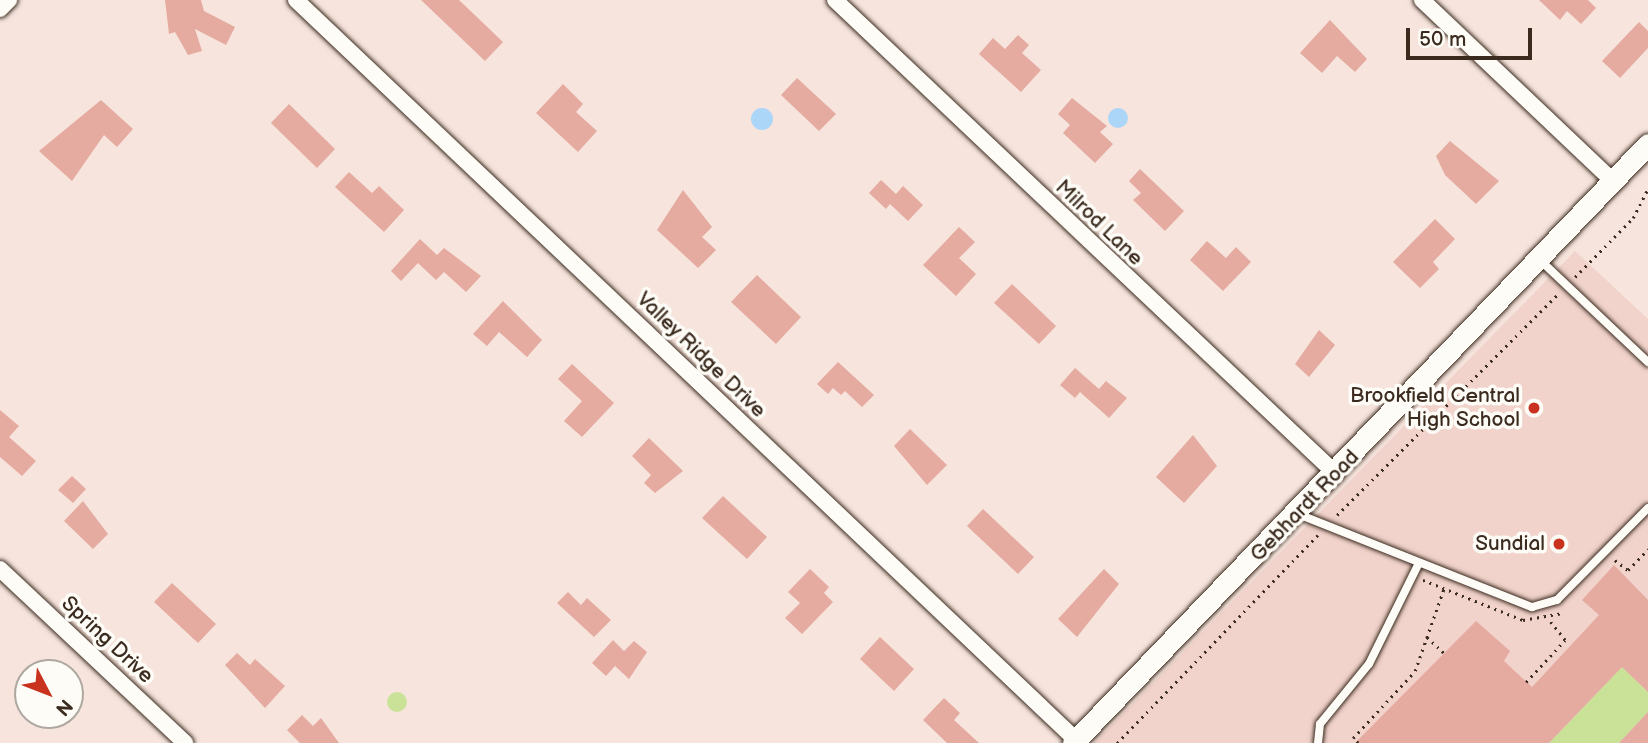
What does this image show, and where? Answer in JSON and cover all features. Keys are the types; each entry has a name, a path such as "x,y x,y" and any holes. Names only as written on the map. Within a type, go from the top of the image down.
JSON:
{"street":[{"path":"0,9 9,0"},
{"name":"Valley Ridge Drive","path":"296,0 1075,742"},
{"name":"Milrod Lane","path":"835,0 1336,474"},
{"path":"1422,0 1613,181"},
{"name":"Gebhardt Road","path":"1075,742 1298,514 1648,144"},
{"name":"Spring Drive","path":"0,569 185,743"}],"lane":[{"path":"1540,260 1648,362"},
{"path":"1298,514 1523,605 1549,604 1648,508"},
{"path":"1318,743 1320,724 1369,664 1419,563"}],"path":[{"path":"1117,743 1328,524 1627,224 1648,189"},
{"path":"1357,743 1353,738 1415,673 1444,588"},
{"path":"1527,681 1565,640 1548,619"},
{"path":"1427,637 1445,654"}],"shaded area":[{"name":"Brookfield Central High School","path":"1575,251 1648,319 1648,743 1094,743"}],"green space":[{"path":"1622,667 1648,692 1648,712 1619,743 1549,743"},
{"path":"397,692 404,695 407,702 404,709 397,712 390,709 387,702 390,695"}],"water":[{"path":"762,108 770,111 773,119 770,127 762,130 754,127 751,119 754,111"},
{"path":"1118,108 1125,111 1128,118 1125,125 1118,128 1111,125 1108,118 1111,111"}],"building":[{"path":"165,0 201,0 204,11 235,27 226,45 195,29 202,51 188,55 175,32 169,34"},
{"path":"421,0 459,0 503,42 485,61"},
{"path":"1539,0 1588,0 1596,8 1581,24 1567,11 1560,20"},
{"path":"1330,20 1367,59 1355,72 1337,56 1322,73 1300,53"},
{"path":"1639,22 1648,31 1648,48 1620,78 1602,61"},
{"path":"1018,35 1029,45 1022,53 1041,70 1021,92 979,54 993,38 1005,49"},
{"path":"797,78 836,114 819,131 781,95"},
{"path":"563,84 583,104 576,112 597,131 578,152 536,113"},
{"path":"1072,98 1107,126 1100,132 1113,144 1095,163 1063,133 1070,125 1058,114"},
{"path":"101,100 133,129 117,147 104,135 72,181 39,151"},
{"path":"289,104 335,149 317,168 271,123"},
{"path":"1450,141 1499,181 1476,204 1445,175 1436,156"},
{"path":"1140,169 1184,211 1165,231 1133,200 1141,193 1129,181"},
{"path":"349,172 372,193 379,186 404,210 384,232 335,187"},
{"path":"881,180 896,194 903,186 923,205 908,221 890,204 886,209 869,193"},
{"path":"683,190 712,227 702,237 716,250 698,268 657,230"},
{"path":"1435,219 1455,239 1433,262 1439,269 1420,288 1393,262"},
{"path":"959,227 975,242 959,258 976,274 956,296 923,265"},
{"path":"420,239 437,255 444,248 481,276 466,292 444,272 436,280 418,263 401,281 391,271"},
{"path":"1207,241 1226,258 1236,247 1251,262 1223,291 1190,260"},
{"path":"757,275 801,317 776,344 731,302"},
{"path":"1012,284 1056,326 1039,344 994,303"},
{"path":"503,301 542,340 527,357 499,332 487,346 473,334"},
{"path":"1319,330 1335,345 1309,377 1295,364"},
{"path":"838,362 874,395 862,407 845,391 841,395 833,388 828,394 817,384"},
{"path":"572,364 614,403 582,437 564,421 582,401 558,379"},
{"path":"1075,368 1099,389 1106,381 1127,398 1109,418 1080,392 1075,398 1060,385"},
{"path":"0,410 19,426 9,437 36,461 22,476 0,457"},
{"path":"910,429 947,465 927,485 894,446"},
{"path":"1193,435 1217,466 1184,503 1156,477"},
{"path":"649,438 683,471 655,493 644,483 651,475 632,456"},
{"path":"72,476 86,489 73,503 58,490"},
{"path":"723,496 767,537 747,559 702,518"},
{"path":"83,501 108,534 93,549 64,521"},
{"path":"983,509 1034,557 1018,574 967,526"},
{"path":"1614,565 1648,600 1648,692 1622,667 1549,743 1355,743 1476,621 1510,651 1504,661 1532,687 1599,615 1582,600"},
{"path":"810,569 829,587 824,593 833,602 802,634 785,618 800,603 788,592"},
{"path":"1104,569 1119,584 1077,637 1058,619"},
{"path":"172,583 216,624 198,643 154,602"},
{"path":"568,592 581,605 587,598 611,620 594,637 557,603"},
{"path":"880,637 914,669 894,691 860,659"},
{"path":"613,640 624,651 634,641 647,652 629,679 615,666 606,676 592,663"},
{"path":"237,653 250,665 255,659 285,686 265,708 225,665"},
{"path":"944,698 960,713 954,720 979,743 947,743 923,720"},
{"path":"1648,712 1648,743 1619,743"},
{"path":"302,715 313,726 321,718 339,743 300,743 287,730"}],"place":[{"name":"Brookfield Central High School","path":"1534,408"},
{"name":"Sundial","path":"1559,544"}]}
